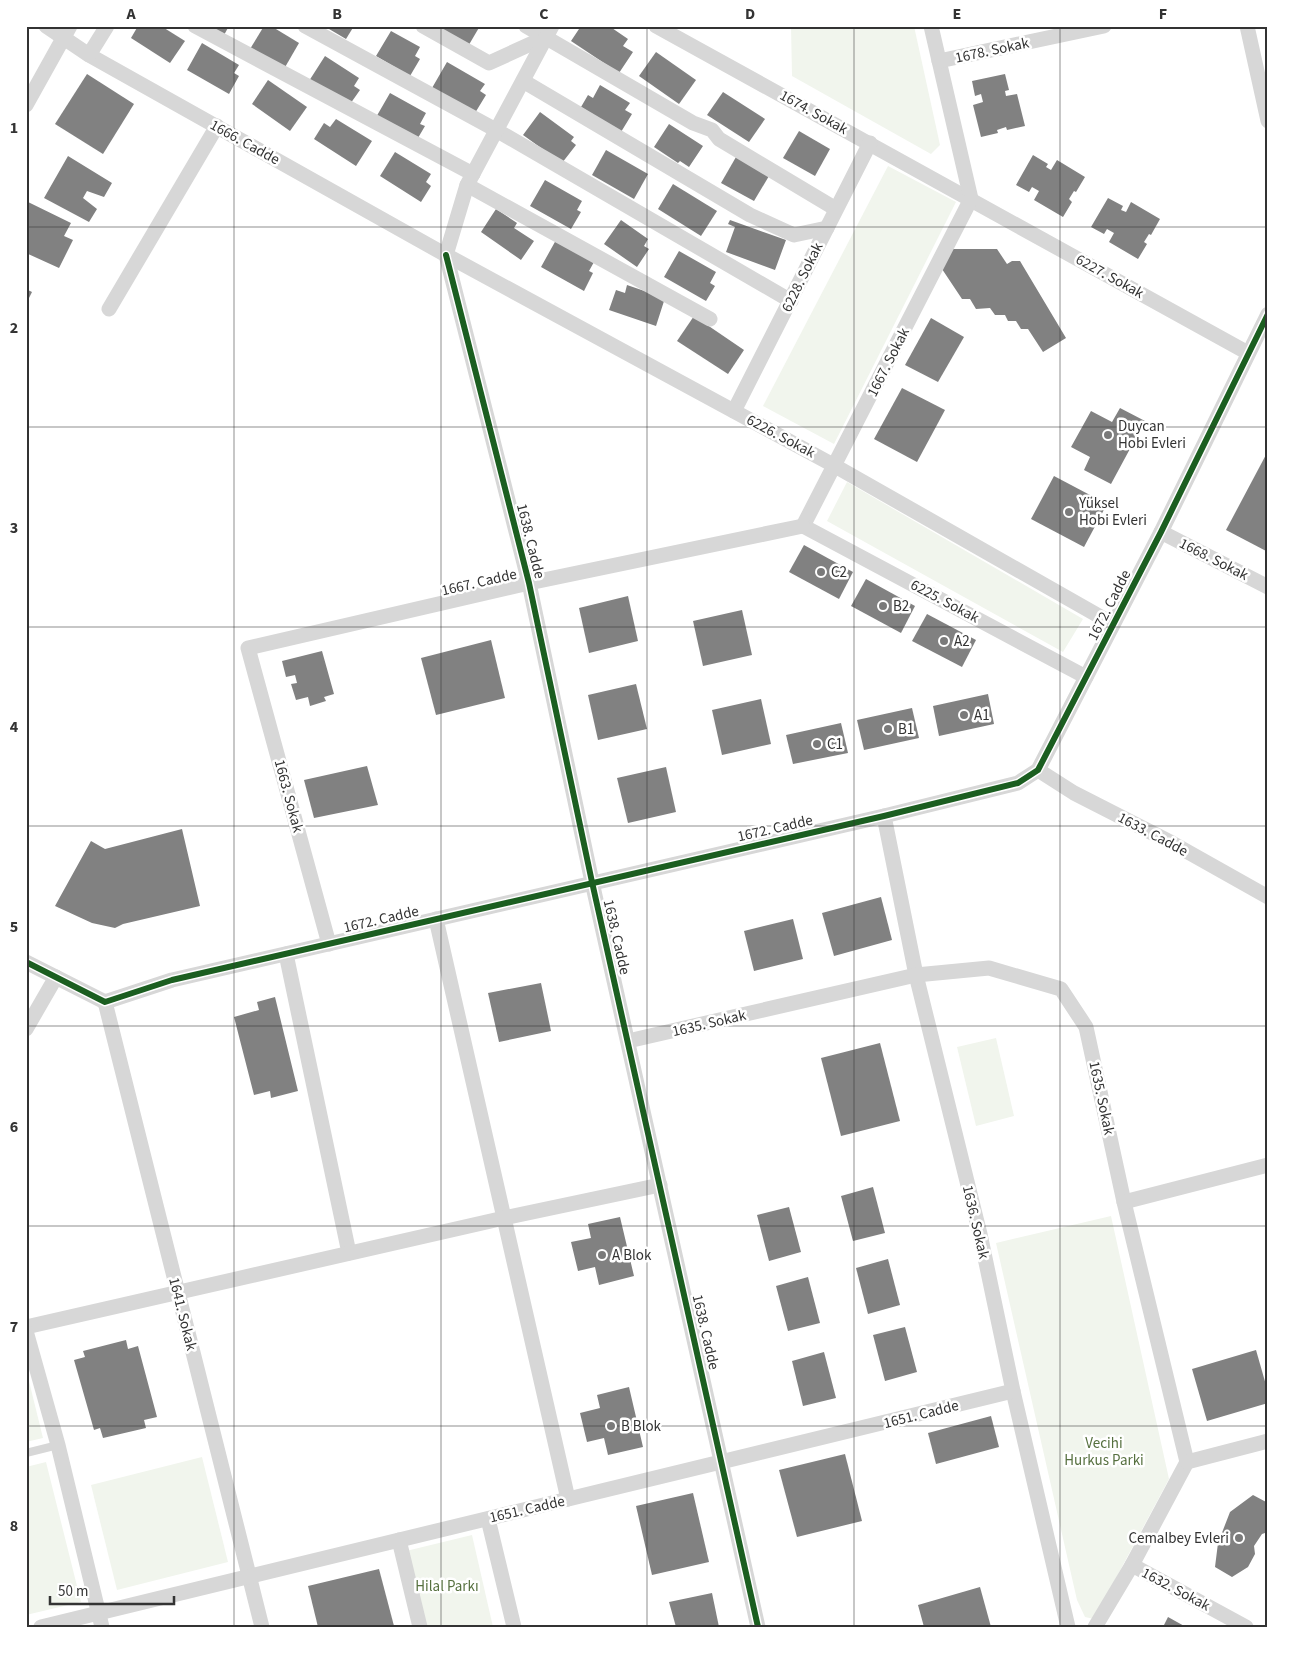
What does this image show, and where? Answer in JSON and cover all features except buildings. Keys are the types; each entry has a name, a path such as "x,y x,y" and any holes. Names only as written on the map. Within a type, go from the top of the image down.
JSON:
{"street":[{"name":"1666. Cadde","path":"46,26 67,32 89,55 446,255"},
{"path":"89,55 107,26"},
{"path":"194,26 470,180 710,319"},
{"path":"305,26 496,130 791,302"},
{"path":"423,26 489,63 549,32"},
{"path":"526,26 549,32 693,123 712,130 719,139 836,209"},
{"name":"1674. Sokak","path":"656,26 971,199"},
{"path":"931,26 971,199"},
{"name":"1678. Sokak","path":"939,61 1104,26"},
{"path":"1247,26 1268,121"},
{"path":"26,105 67,32"},
{"path":"446,255 470,180 549,32"},
{"path":"523,81 750,215 794,235 827,228"},
{"path":"109,309 217,126"},
{"name":"6228. Sokak","path":"734,411 791,302 870,143"},
{"name":"6227. Sokak","path":"971,199 1248,353"},
{"name":"1667. Sokak","path":"804,526 971,199"},
{"name":"6226. Sokak","path":"446,255 835,466 1113,624"},
{"name":"1638. Cadde","path":"446,255 529,583 592,882 758,1627"},
{"name":"1672. Cadde","path":"105,1002 172,980 884,816 1018,783 1038,770 1161,532 1268,314"},
{"name":"1667. Cadde","path":"248,648 529,583 804,526"},
{"name":"6225. Sokak","path":"804,526 1086,677"},
{"name":"1668. Sokak","path":"1161,532 1268,586"},
{"name":"1663. Sokak","path":"248,648 329,944"},
{"name":"1633. Cadde","path":"1038,770 1074,793 1172,842 1268,897"},
{"name":"1636. Sokak","path":"884,816 916,975 980,1234 1013,1391 1068,1627"},
{"path":"436,919 568,1499"},
{"path":"286,954 349,1253"},
{"path":"26,962 105,1002"},
{"name":"1635. Sokak","path":"628,1041 916,975 990,968 1061,989 1086,1027 1124,1202 1187,1462"},
{"path":"26,1029 56,977"},
{"name":"1641. Sokak","path":"105,1002 262,1627"},
{"path":"1124,1202 1268,1165"},
{"path":"100,1620 58,1445 26,1329 177,1292 504,1218 660,1185"},
{"name":"1651. Cadde","path":"41,1627 100,1620 250,1575 722,1463 1013,1391"},
{"path":"1096,1627 1132,1565 1187,1462 1268,1441"},
{"path":"488,1519 514,1627"},
{"path":"399,1540 420,1627"},
{"name":"1632. Sokak","path":"1132,1565 1246,1627"}],"lane":[{"path":"26,1453 58,1445"}],"green space":[{"path":"791,26 914,26 940,145 931,154 792,76"},
{"path":"888,166 956,202 834,444 763,406"},
{"path":"847,482 1083,619 1063,652 827,521"},
{"path":"996,1038 1014,1116 976,1126 957,1047"},
{"name":"Vecihi Hurkus Parki","path":"1111,1216 1169,1479 1094,1619 1085,1617 1077,1600 996,1243"},
{"path":"26,1369 43,1438 26,1442"},
{"path":"202,1457 228,1562 117,1590 91,1485"},
{"path":"46,1462 81,1602 26,1615 26,1467"},
{"name":"Hilal Parkı","path":"472,1535 493,1627 420,1627 402,1552"}],"cycle path":[{"path":"446,255 529,583 592,882 758,1627"},
{"path":"26,962 105,1002 172,980 884,816 1018,783 1038,770 1161,532 1268,314"}],"place":[{"name":"Duycan Hobi Evleri","path":"1108,435"},
{"name":"Yüksel Hobi Evleri","path":"1069,512"},
{"name":"C2","path":"821,572"},
{"name":"B2","path":"883,606"},
{"name":"A2","path":"944,641"},
{"name":"A1","path":"964,715"},
{"name":"B1","path":"888,729"},
{"name":"C1","path":"817,744"},
{"name":"A Blok","path":"602,1255"},
{"name":"B Blok","path":"611,1426"},
{"name":"Cemalbey Evleri","path":"1239,1538"}]}
